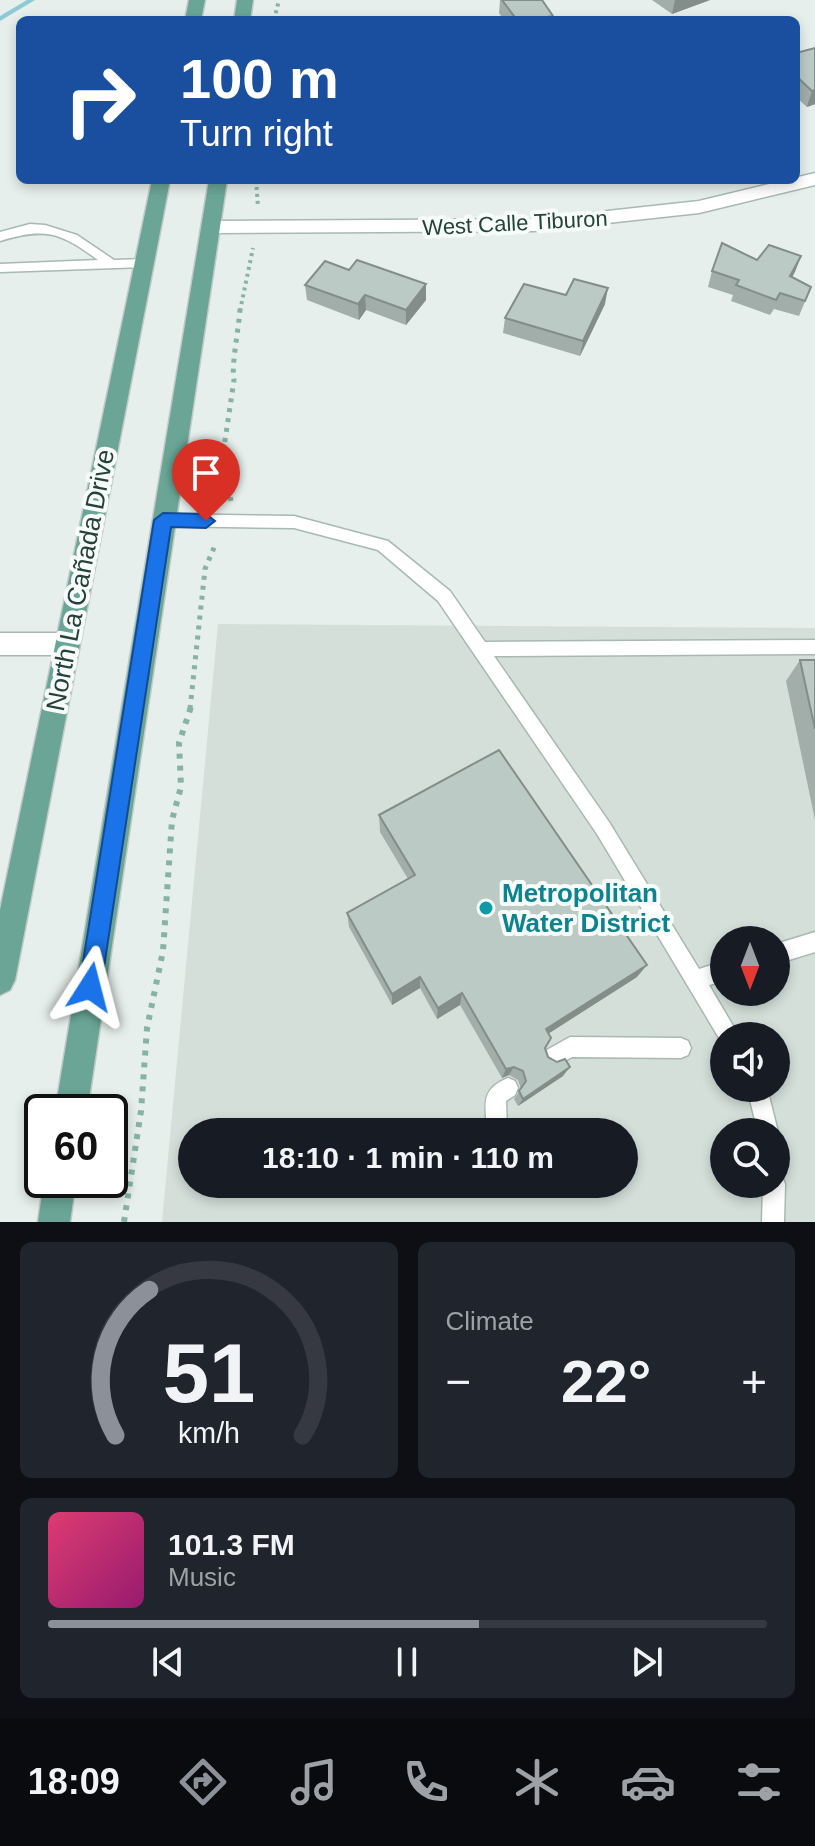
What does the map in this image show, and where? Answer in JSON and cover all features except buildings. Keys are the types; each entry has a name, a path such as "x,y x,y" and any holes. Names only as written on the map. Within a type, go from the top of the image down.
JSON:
{"main road":[{"name":"North La Cañada Drive","path":"0,980 160,184"},
{"path":"74,1094 217,184"},
{"path":"54,1222 57,1198"}],"street":[{"name":"West Calle Tiburon","path":"211,227 406,228 576,221 699,207 794,184"},
{"path":"0,644 67,644"}],"lane":[{"path":"0,237 23,228 50,228 91,248 111,264"},
{"path":"0,268 145,263"},
{"path":"163,520 294,522 383,545 444,596 603,828 720,1022"},
{"path":"480,649 815,647"},
{"path":"790,950 815,942"},
{"path":"695,980 710,975"},
{"path":"552,1058 570,1047 681,1048"},
{"path":"497,1118 496,1096 508,1088"},
{"path":"773,1222 774,1198"}],"path":[{"path":"124,1222 141,1111 147,1028 163,951 166,882 172,858 172,820 181,787 179,743 192,704 194,653 202,624 205,569 212,548 231,521 231,489 223,454 234,380 232,368 238,351 240,308 257,227 256,184"}],"shaded area":[{"path":"218,624 815,628 815,1222 162,1222"}],"waterway":[{"path":"0,19 32,0"}],"place":[{"name":"Metropolitan Water District","path":"486,908"}],"route":[{"path":"90,987 163,520 206,521"}]}
